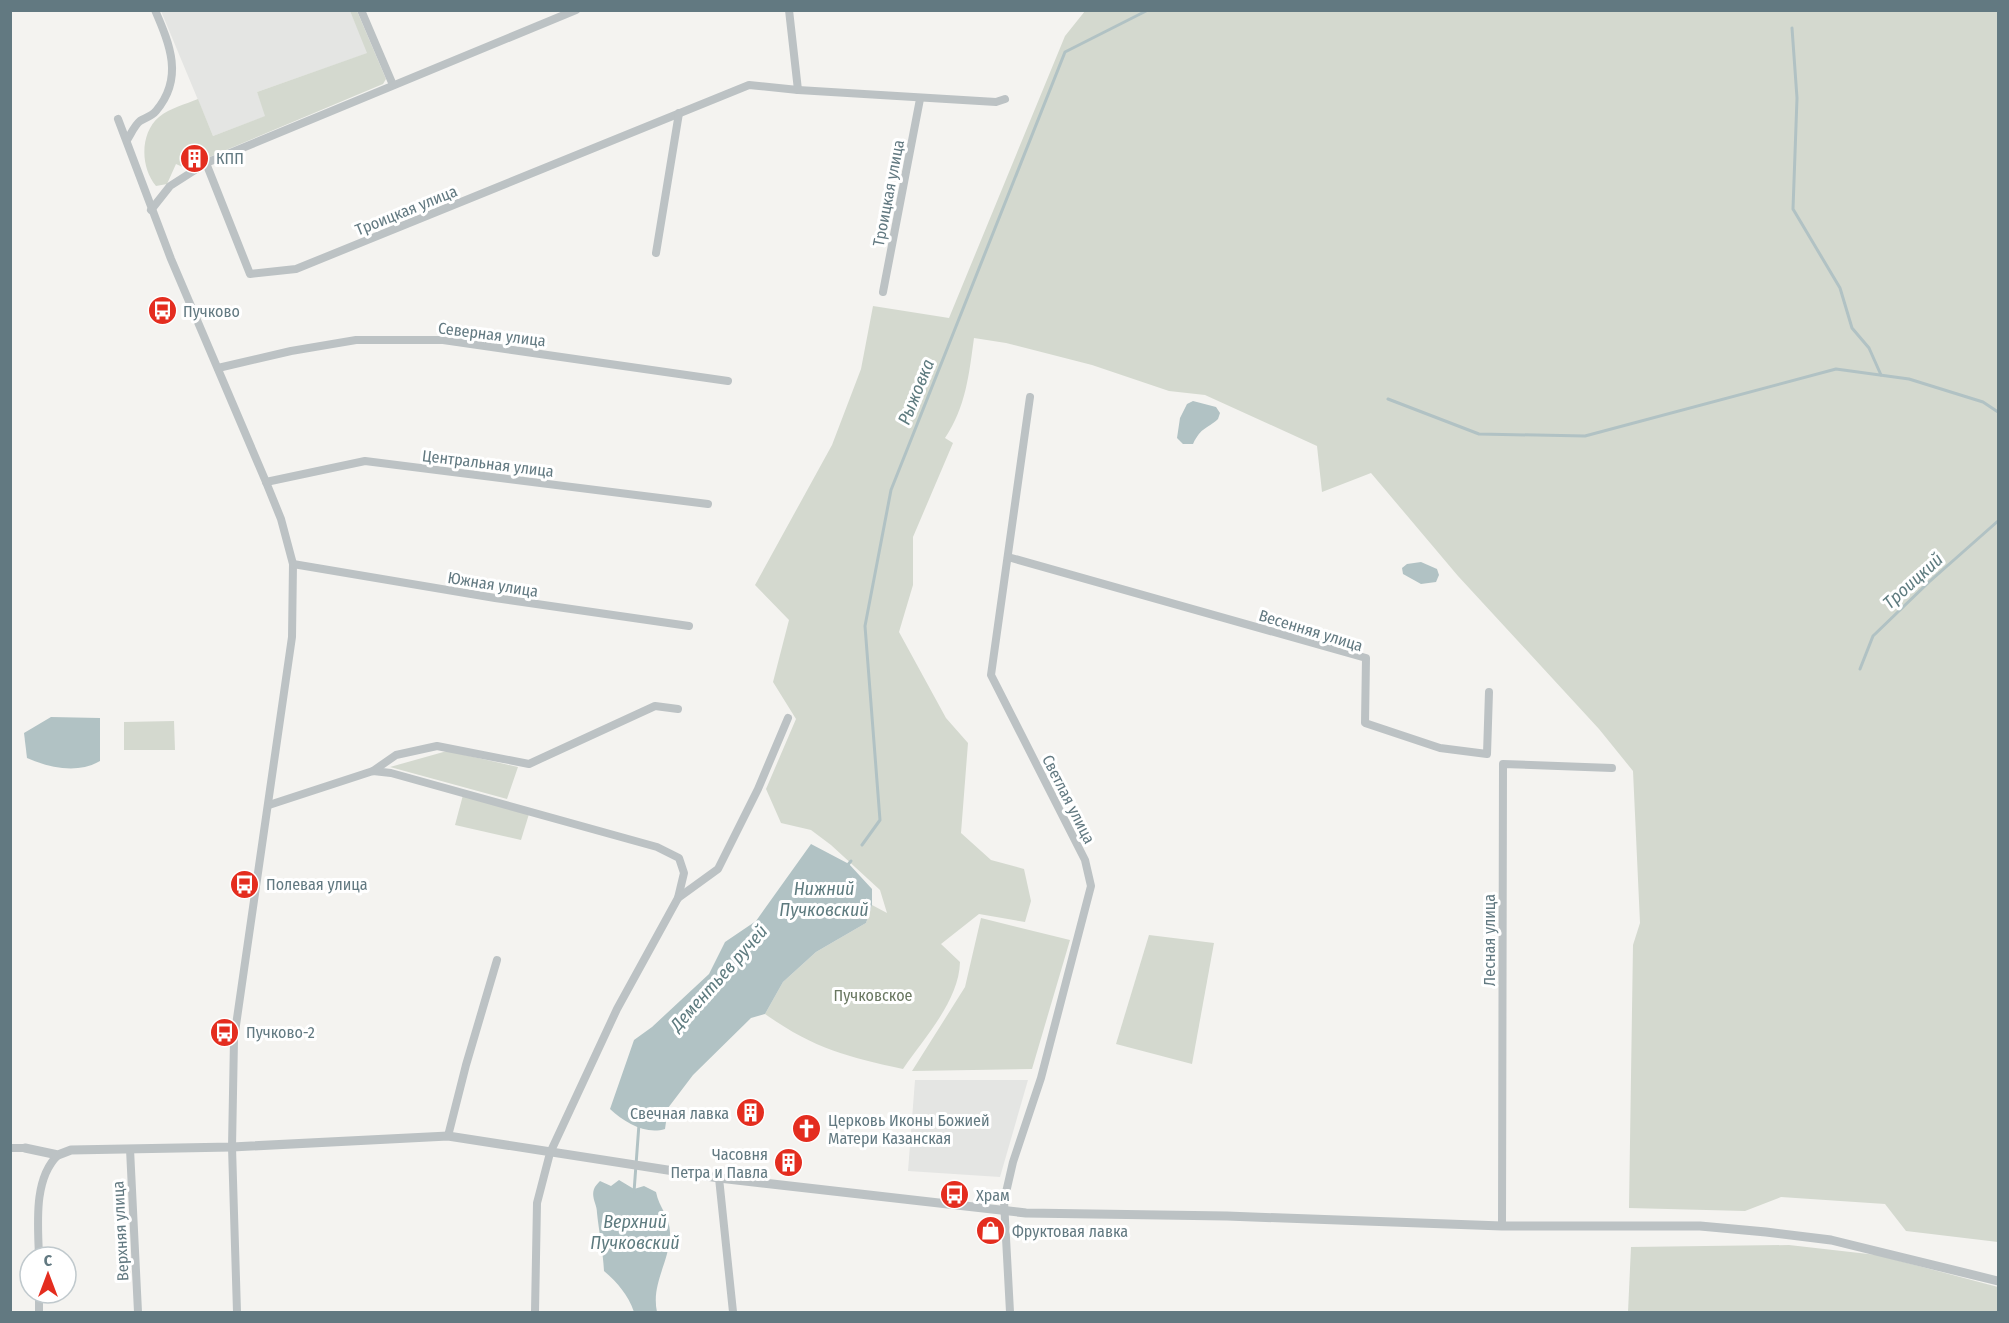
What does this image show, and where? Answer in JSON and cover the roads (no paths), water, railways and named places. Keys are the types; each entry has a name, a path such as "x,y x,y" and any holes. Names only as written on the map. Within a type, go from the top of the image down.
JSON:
{"street":[{"path":"127,140 138,123 155,112 169,87 174,71 172,52 155,10"},
{"path":"361,10 393,85"},
{"path":"151,210 170,186 206,163 576,10"},
{"path":"789,10 798,90"},
{"name":"Троицкая улица","path":"206,163 250,274 296,269 749,85 920,99 996,102 1005,99"},
{"name":"Троицкая улица","path":"883,292 920,99"},
{"path":"656,253 679,113"},
{"path":"118,119 151,210 281,519 293,564 292,637 234,1039 232,1147 237,1312"},
{"name":"Северная улица","path":"218,368 291,351 356,340 443,340 728,381"},
{"name":"Светлая улица","path":"1010,1312 1004,1211 1013,1162 1041,1078 1091,886 1085,860 990,675 1030,397"},
{"name":"Центральная улица","path":"266,482 365,461 708,504"},
{"name":"Весенняя улица","path":"1008,556 1366,658 1365,723 1440,748 1486,754 1490,692"},
{"name":"Южная улица","path":"293,564 495,598 689,626"},
{"path":"268,805 373,771 396,755 437,747 529,764 655,706 678,709"},
{"path":"678,898 718,869 758,789 788,718"},
{"name":"Лесная улица","path":"1502,1226 1503,764 1612,768"},
{"path":"373,771 424,782 657,847 680,858 684,873 678,898 617,1009 550,1153 537,1203 535,1312"},
{"path":"448,1136 465,1065 497,960"},
{"path":"39,1245 41,1192 48,1164 58,1155 71,1150 232,1147 448,1136 719,1178 1004,1211 1502,1226 1700,1226 1766,1232 1860,1246 1998,1281"},
{"path":"10,1148 25,1148 58,1155"},
{"name":"Верхняя улица","path":"130,1149 138,1312"},
{"path":"719,1178 733,1312"}],"water":[{"path":"1193,401 1216,407 1220,413 1218,419 1202,431 1193,444 1183,444 1177,438 1180,418 1187,404"},
{"path":"1421,562 1437,569 1439,575 1436,582 1421,584 1403,574 1402,568 1407,564"},
{"path":"51,717 100,718 100,761 83,767 64,768 45,765 27,758 24,733"},
{"name":"Нижний Пучковский","path":"811,844 849,864 872,889 872,905 866,923 816,952 783,982 765,1014 751,1018 693,1075 668,1108 665,1129 643,1129 622,1119 610,1109 634,1040 652,1027 709,974 725,942 756,921"},
{"name":"Верхний Пучковский","path":"619,1180 634,1189 644,1186 656,1192 669,1223 669,1245 656,1292 657,1312 634,1312 622,1290 604,1271 593,1192 600,1181 611,1186"}],"waterway":[{"name":"Рыжовка","path":"862,845 880,820 865,626 891,490 1065,52 1148,10"},
{"path":"1792,28 1797,98 1793,209 1840,288 1852,328 1869,348 1881,375"},
{"path":"1388,399 1479,434 1585,436 1836,369 1909,379 1983,402 1998,412"},
{"name":"Троицкий","path":"1860,669 1873,636 1929,582 1998,521"},
{"name":"Дементьев ручей","path":"846,867 851,861"},
{"name":"Дементьев ручей","path":"634,1192 639,1124"}],"place":[{"name":"КПП","path":"195,158"},
{"name":"Пучково","path":"162,311"},
{"name":"Полевая улица","path":"245,884"},
{"name":"Пучково-2","path":"225,1032"},
{"name":"Свечная лавка","path":"750,1113"},
{"name":"Церковь Иконы Божией Матери Казанская","path":"807,1129"},
{"name":"Часовня Петра и Павла","path":"789,1163"},
{"name":"Храм","path":"955,1195"},
{"name":"Фруктовая лавка","path":"991,1231"}],"park label":[{"name":"Пучковское","path":"873,995"}]}
